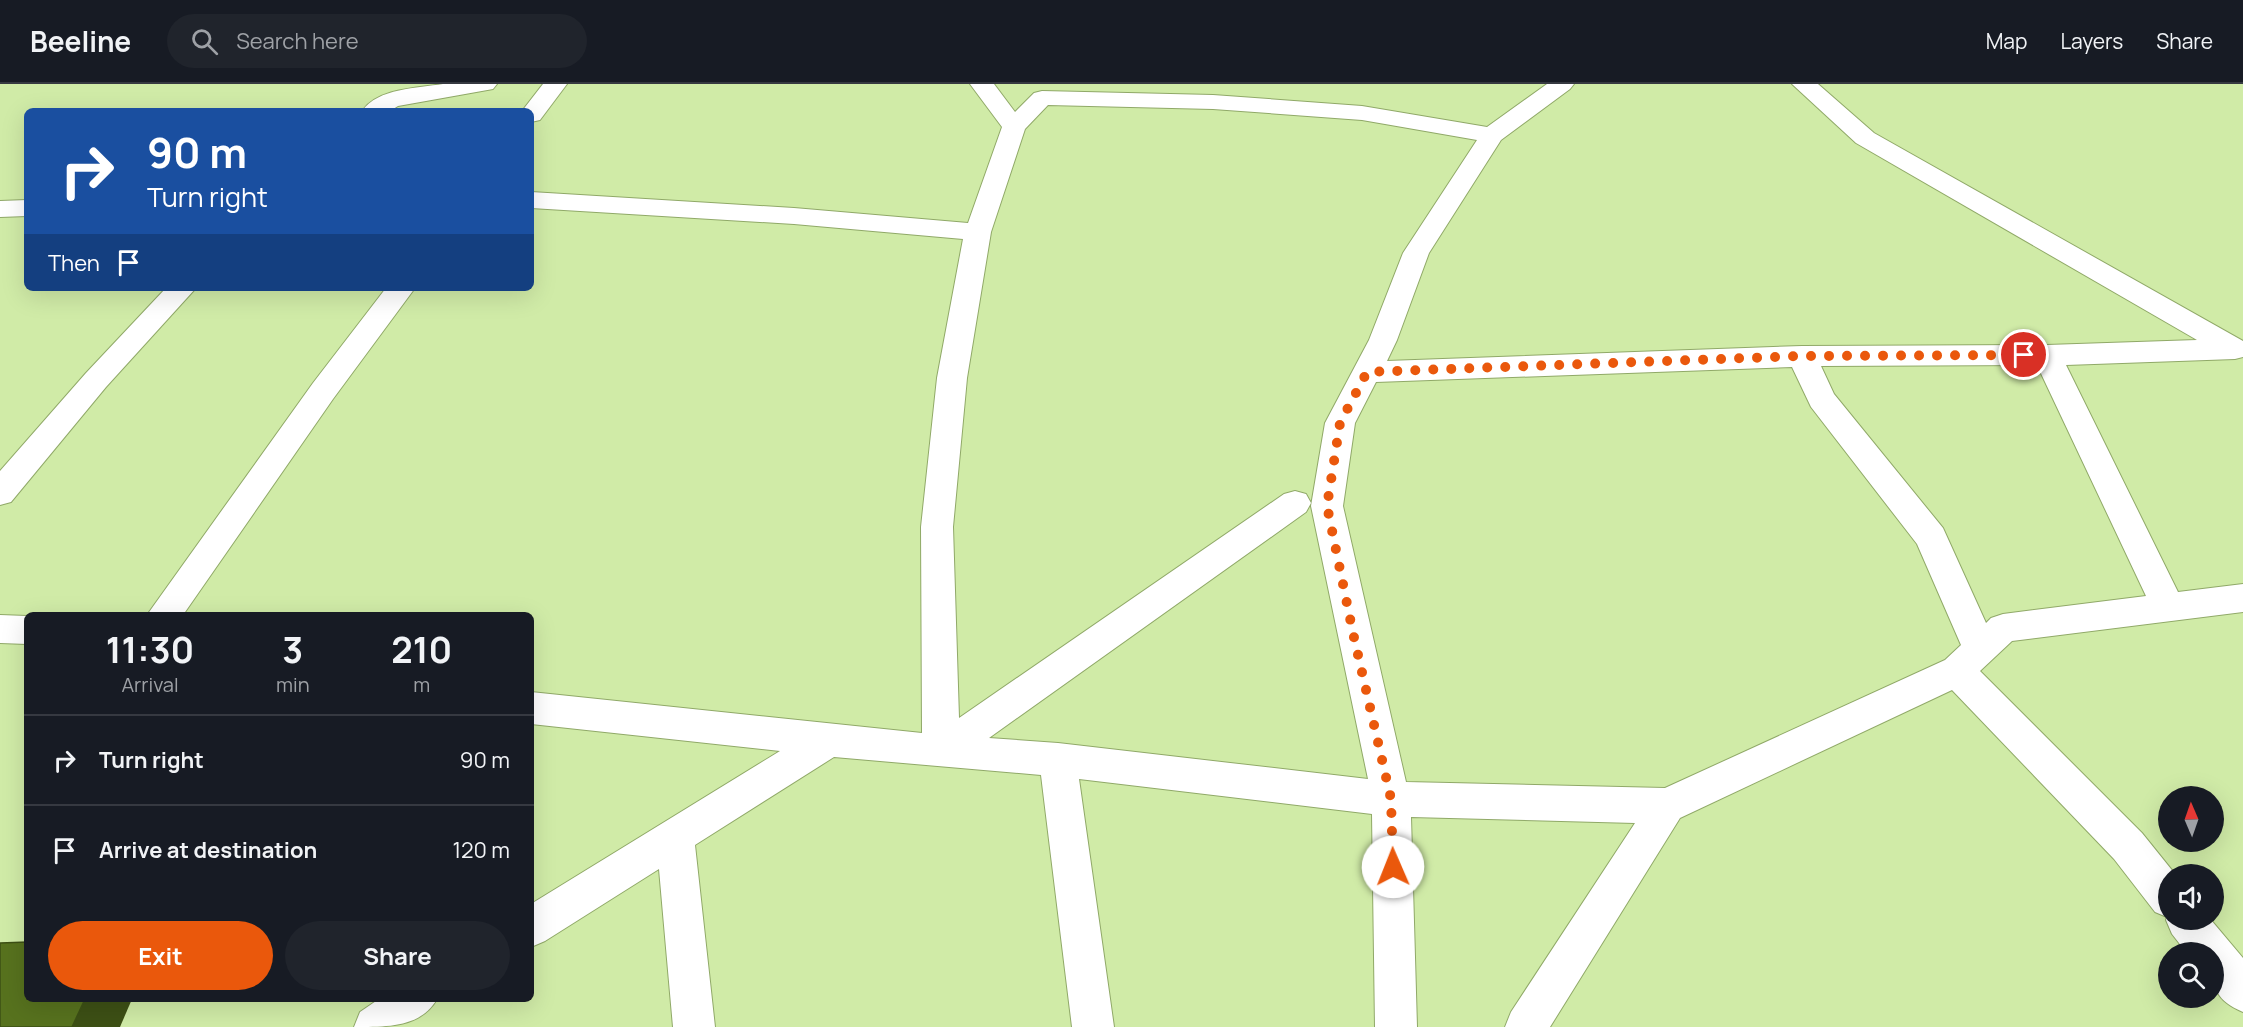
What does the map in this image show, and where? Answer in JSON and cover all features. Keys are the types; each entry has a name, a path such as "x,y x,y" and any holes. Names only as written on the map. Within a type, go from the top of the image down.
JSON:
{"street":[{"path":"379,108 391,100 485,84"},
{"path":"534,111 555,84"},
{"path":"982,84 1014,127"},
{"path":"1396,1027 1391,799 1327,506 1340,423 1383,340 1416,253 1492,135 1563,84"},
{"path":"1804,84 1865,138 2239,350"},
{"path":"941,751 937,527 952,378 978,232 1014,127 1042,98 1213,102 1290,96 1362,113 1492,135"},
{"path":"534,200 794,216 978,232"},
{"path":"0,209 24,208"},
{"path":"0,493 96,380 179,291"},
{"path":"166,612 323,391 398,291"},
{"path":"1367,372 1802,356 2046,355 2239,350"},
{"path":"2046,355 2168,607"},
{"path":"1802,356 1821,399 1931,537 1969,660 2158,884"},
{"path":"941,751 1295,503"},
{"path":"534,708 829,740 1058,760 1391,799 1667,806 1969,660 2003,628 2243,598"},
{"path":"0,629 24,630"},
{"path":"534,925 829,740"},
{"path":"1058,760 1093,1027"},
{"path":"1526,1027 1667,806"},
{"path":"675,837 694,1027"},
{"path":"2194,930 2204,942"},
{"path":"2224,967 2243,991"},
{"path":"375,1027 412,1002"}],"building":[{"path":"24,942 24,1002 84,1002 72,1027 0,1027 0,943"}],"route":[{"path":"1393,867 1391,799 1327,506 1340,423 1367,372 1802,356 2024,355"}]}
